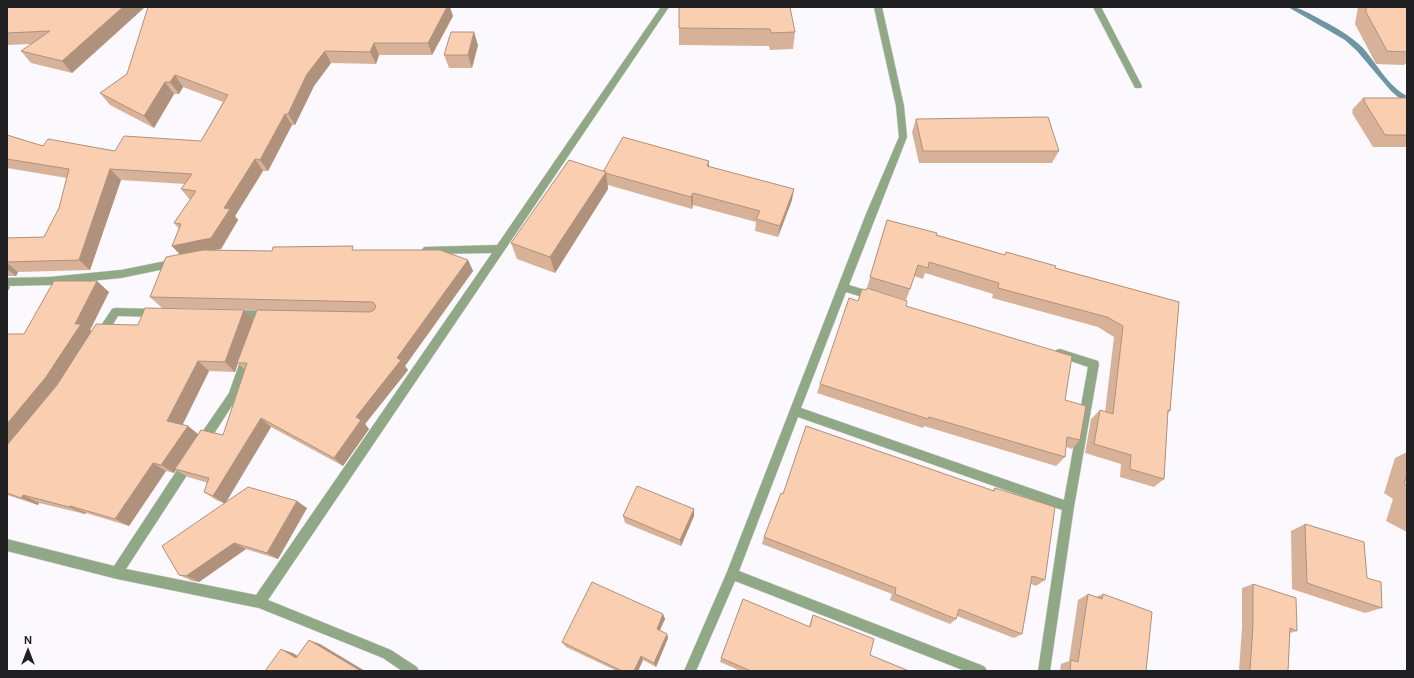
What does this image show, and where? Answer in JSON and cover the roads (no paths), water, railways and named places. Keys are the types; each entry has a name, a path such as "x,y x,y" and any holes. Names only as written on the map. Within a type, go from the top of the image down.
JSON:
{"street":[{"path":"260,602 665,7"},
{"path":"690,671 732,574 903,137 900,106 878,7"},
{"path":"1097,7 1138,86"},
{"path":"415,250 501,249"},
{"path":"7,282 48,281 121,274 189,260"},
{"path":"844,287 882,299"},
{"path":"94,344 115,312 169,313"},
{"path":"224,314 278,315"},
{"path":"257,329 262,315"},
{"path":"117,573 233,395 252,344"},
{"path":"1044,671 1068,507 1094,364 1049,350"},
{"path":"796,412 1068,507"},
{"path":"7,545 117,573 260,602 387,654 412,671"},
{"path":"732,574 981,671"}],"waterway":[{"path":"1291,7 1324,24 1354,44 1393,90 1407,99"}]}
